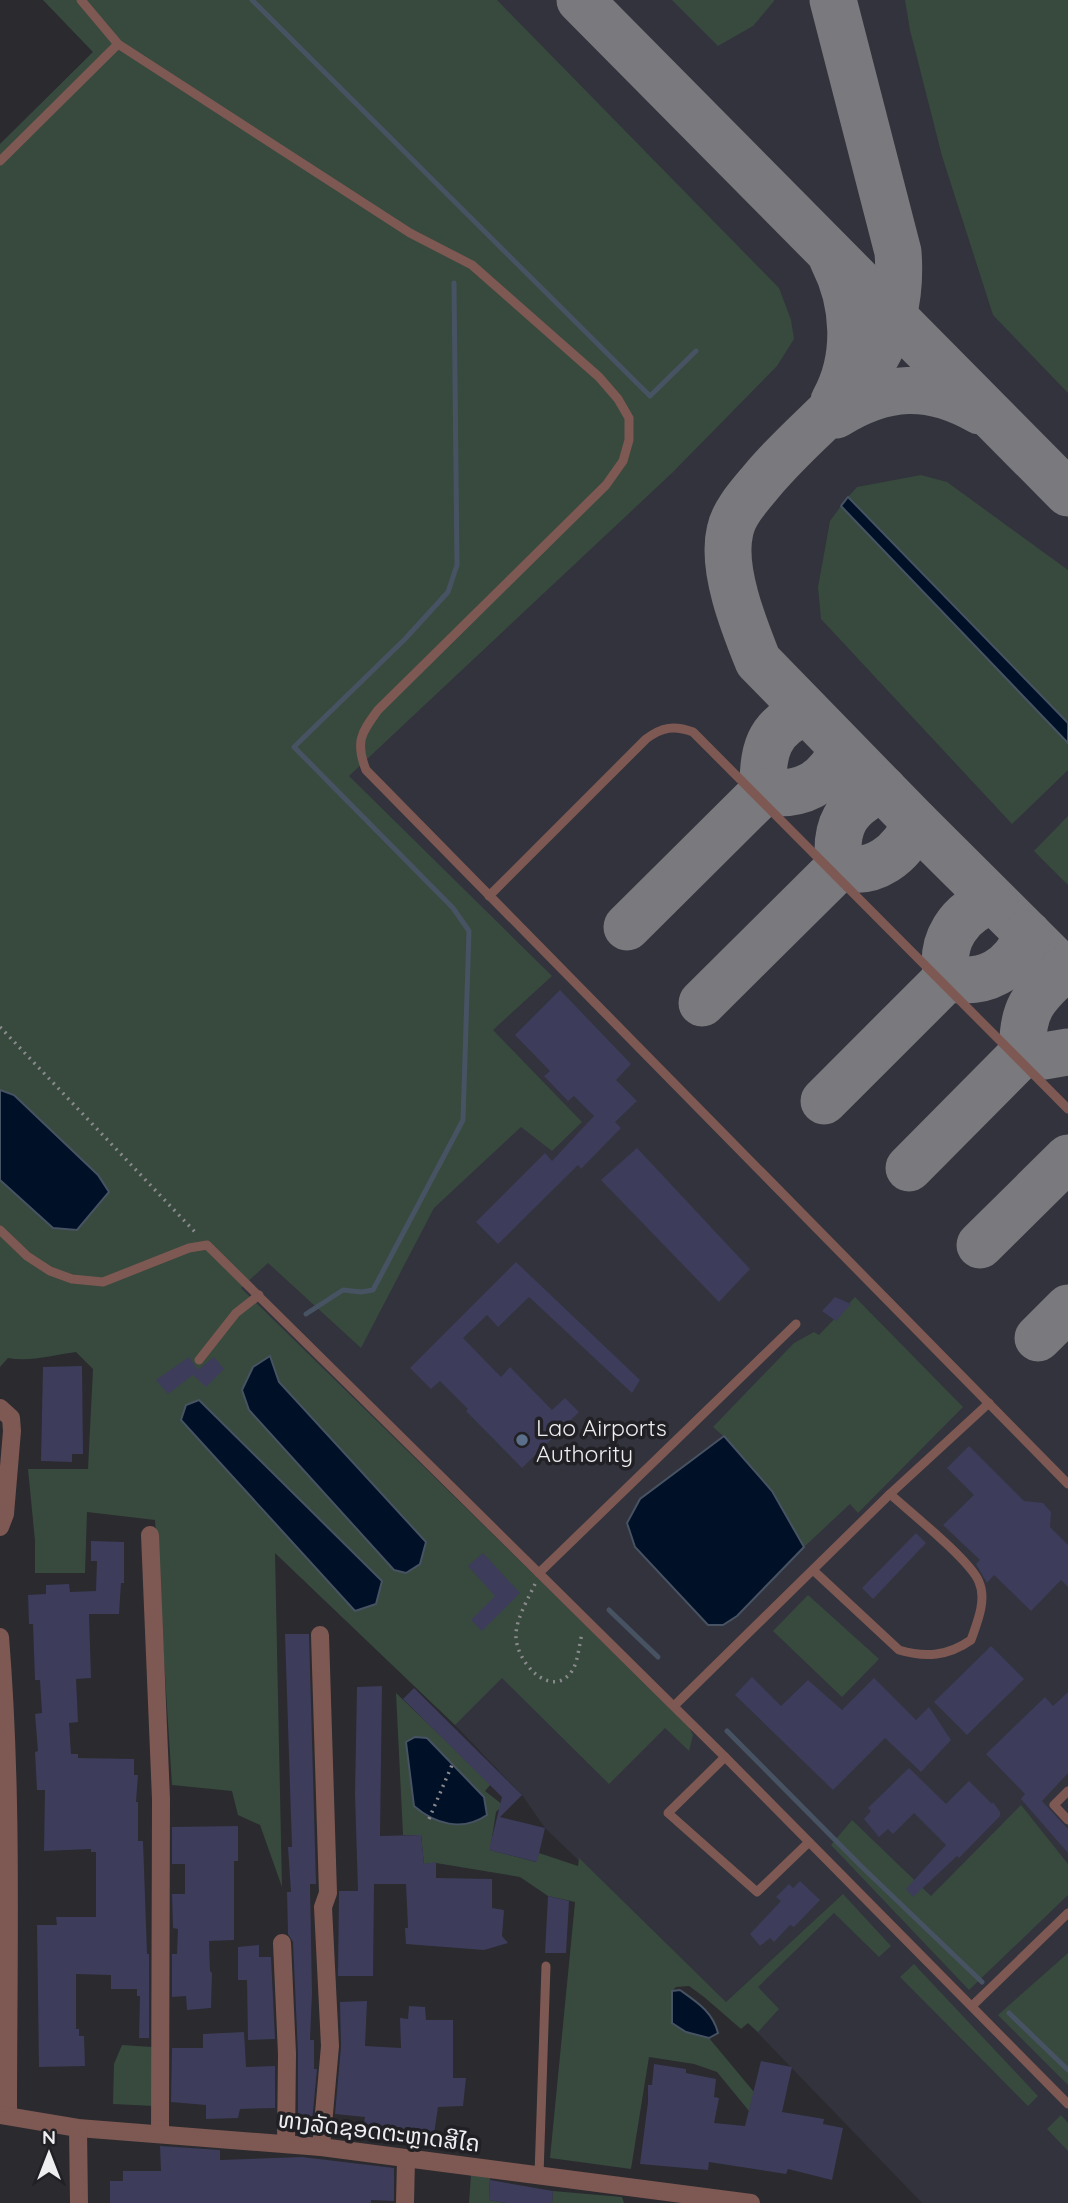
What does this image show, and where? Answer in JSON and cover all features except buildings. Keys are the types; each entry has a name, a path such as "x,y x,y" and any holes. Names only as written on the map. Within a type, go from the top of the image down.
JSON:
{"street":[{"path":"0,1408 11,1418 12,1431 5,1514 0,1527"},
{"path":"150,1535 161,1799 160,2134"},
{"path":"320,1635 328,1893 323,1907 330,2046 321,2147"},
{"path":"0,1637 9,1829 4,2115"},
{"path":"282,1943 287,2054 286,2144"},
{"name":"ທາງລັດຊອດຕະຫຼາດສີໄຄ","path":"4,2115 78,2128 321,2147 539,2175 697,2199 751,2203"},
{"path":"78,2128 79,2203"},
{"path":"405,2203 407,2160"}],"lane":[{"path":"81,0 118,44 410,233 472,265 598,377 618,399 629,418 629,440 623,461 606,485 379,710 365,728 359,751 366,770 1068,1483"},
{"path":"0,161 118,44"},
{"path":"489,896 646,738 667,727 681,727 693,732 1068,1109"},
{"path":"0,1230 27,1256 50,1271 72,1279 103,1282 190,1248 207,1245 674,1706 1068,2104"},
{"path":"199,1360 236,1313 259,1295"},
{"path":"540,1573 796,1324"},
{"path":"674,1706 890,1494 989,1403"},
{"path":"813,1570 899,1650 937,1655 951,1652 971,1640 982,1596 979,1581 964,1561 890,1494"},
{"path":"725,1757 668,1813 757,1892 809,1842"},
{"path":"1068,1791 1054,1805 1068,1820"},
{"path":"972,2006 1068,1913"},
{"path":"539,2175 547,1966"}],"path":[{"path":"0,1027 207,1245"},
{"path":"540,1573 515,1632 516,1650 526,1666 542,1679 554,1682 563,1679 573,1670 586,1619"},
{"path":"429,1819 452,1765"}],"shaded area":[{"path":"43,0 1068,0 1068,2203 922,2203 758,2033 545,1828 522,1795 455,1725 275,1553 0,144 93,52"}],"green space":[{"path":"43,0 497,0 779,288 791,320 794,339 777,366 672,473 349,776 552,976 493,1030 582,1122 552,1151 521,1127 434,1208 361,1348 268,1263 241,1288 688,1725 693,1735 689,1751 665,1728 609,1784 502,1678 455,1725 275,1553 282,1887 260,1825 238,1815 232,1791 172,1785 155,1520 87,1512 85,1573 35,1573 35,1541 28,1469 88,1469 93,1369 76,1352 33,1359 8,1358 0,1367 0,144 93,52"},
{"path":"672,0 774,1 753,26 718,46"},
{"path":"905,0 1068,0 1068,393 993,315 942,156"},
{"path":"921,475 947,482 1068,570 1068,723 848,497 857,487"},
{"path":"841,506 1068,743 1068,770 1012,824 821,619 818,587 830,521"},
{"path":"1068,816 1068,885 1034,851"},
{"path":"855,1297 963,1407 858,1513 850,1504 804,1547 764,1483 741,1454 713,1427 794,1343 814,1332 819,1335"},
{"path":"808,1595 879,1659 842,1697 773,1631"},
{"path":"396,1693 491,1784 485,1791 503,1805 496,1812 490,1850 536,1862 539,1853 578,1866 579,1858 726,2002 843,1894 891,1946 879,1957 834,1913 758,1987 779,2009 758,2032 748,2023 741,2029 689,1986 676,1987 672,1991 672,2023 687,2032 709,2038 754,2092 749,2111 717,2072 694,2064 649,2057 631,2169 550,2158 575,1902 548,1896 520,1877 436,1863 424,1864 421,1835 403,1835"},
{"path":"1021,1805 1068,1864 1068,1895 969,1990 831,1845 852,1820 931,1896"},
{"path":"1068,1953 1068,2085 998,2015"},
{"path":"914,1964 1038,2096 1028,2106 900,1977"},
{"path":"122,2045 152,2047 154,2106 113,2104 114,2064"},
{"path":"1061,2115 1068,2123 1068,2151 1047,2129"},
{"path":"471,2174 490,2178 489,2200 506,2203 469,2203"},
{"path":"553,2191 622,2197 624,2203 552,2203"}],"water":[{"path":"848,497 1068,723 1068,743 841,506"},
{"path":"0,1090 14,1095 98,1175 109,1192 77,1230 53,1228 0,1180"},
{"path":"270,1356 279,1382 426,1542 420,1564 406,1573 394,1570 249,1410 242,1390 253,1367"},
{"path":"199,1400 382,1581 376,1604 355,1611 181,1420 186,1405"},
{"path":"724,1436 772,1491 804,1547 737,1616 723,1625 708,1625 635,1547 627,1523 640,1499"},
{"path":"415,1737 427,1738 484,1797 487,1815 468,1823 449,1824 414,1806 406,1742"},
{"path":"680,1990 708,2013 718,2033 709,2038 686,2032 672,2023 672,1991"}],"waterway":[{"path":"252,0 650,396 696,351"},
{"path":"306,1314 343,1290 373,1290 463,1120 469,931 453,908 294,747 405,639 448,592 457,565 454,283"},
{"path":"609,1610 658,1657"},
{"path":"727,1731 862,1867 982,1982"},
{"path":"1009,2013 1068,2070"}],"taxiway":[{"path":"580,0 1068,493"},
{"path":"833,0 898,252 898,292 890,326 877,355 859,380 765,477 735,516 728,546 735,597 758,661 1068,974"},
{"path":"833,260 846,294 851,330 847,367 834,401"},
{"path":"836,415 872,397 908,390 943,395 980,411"},
{"path":"763,792 766,753 775,733 783,725 807,712"},
{"path":"627,927 763,792 790,792 811,786 829,771 843,749"},
{"path":"839,867 838,840 845,819 859,803 883,789"},
{"path":"702,1003 839,867 864,869 875,866 895,853 916,823"},
{"path":"947,978 946,952 954,929 971,912 994,901"},
{"path":"824,1101 947,978 974,980 996,972 1014,957 1028,934"},
{"path":"1023,1053 1024,1026 1031,1006 1044,988 1063,970"},
{"path":"909,1168 1023,1053 1044,1056 1068,1052"},
{"path":"980,1245 1068,1158"},
{"path":"1038,1338 1068,1308"}],"place":[{"name":"Lao Airports Authority","path":"522,1440"}]}
